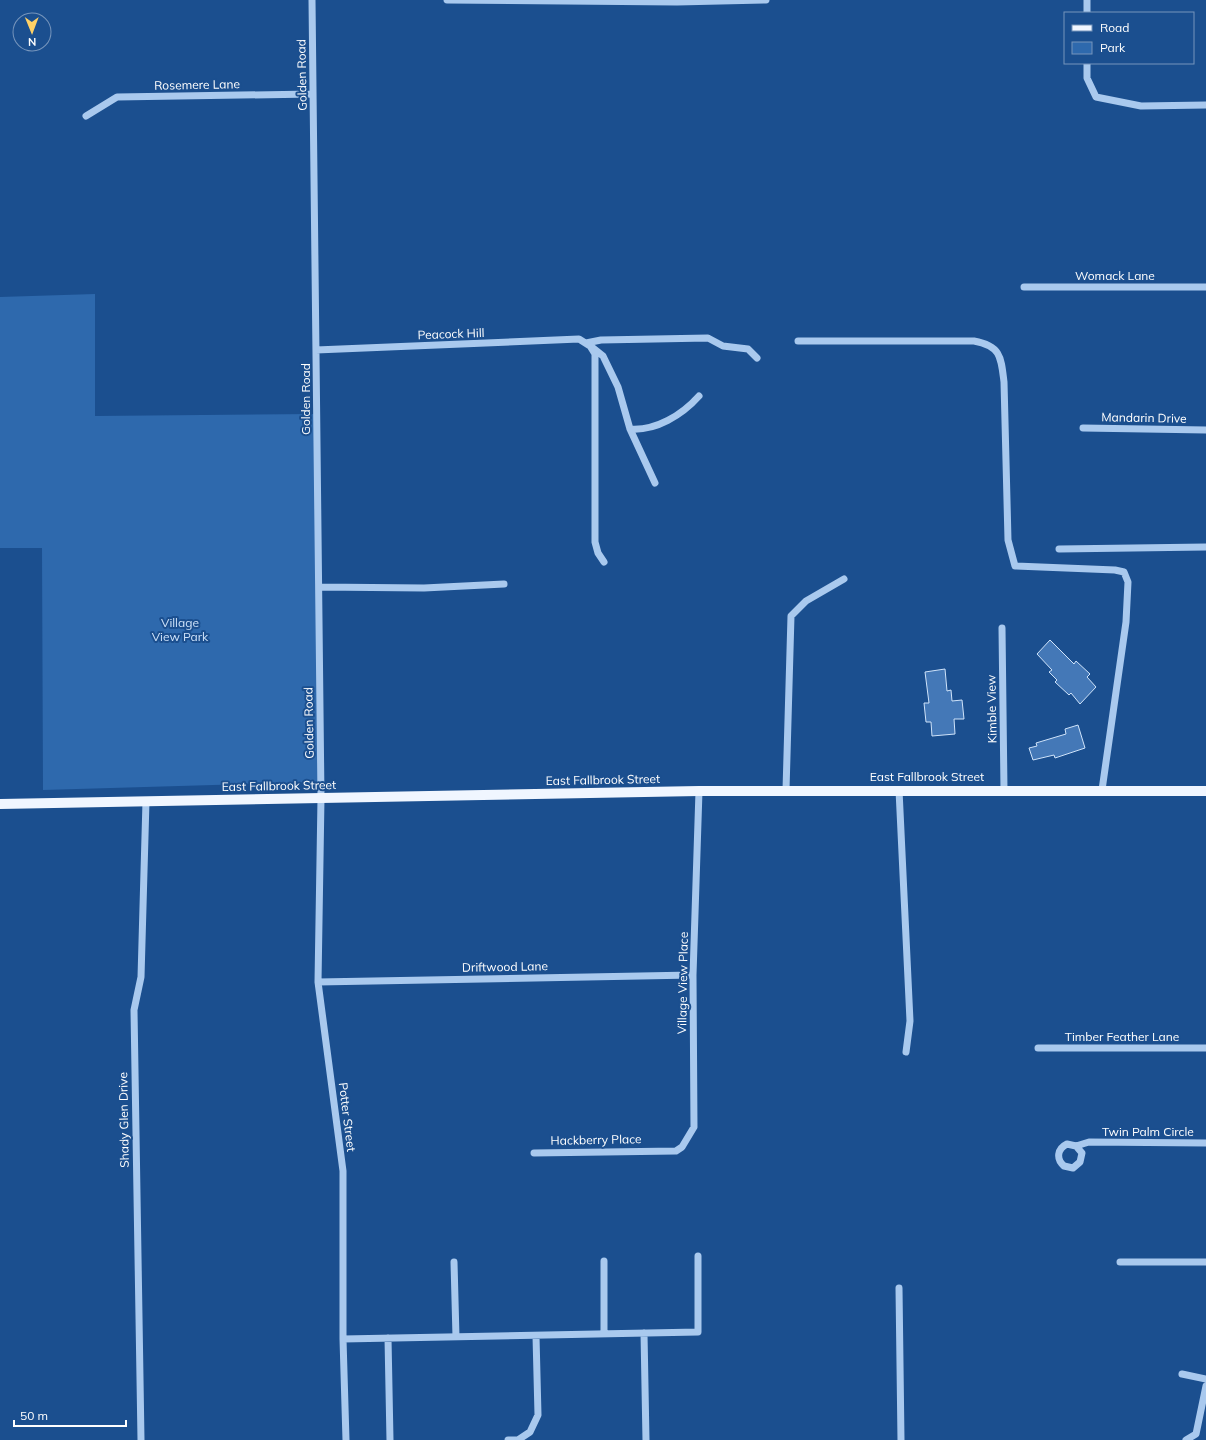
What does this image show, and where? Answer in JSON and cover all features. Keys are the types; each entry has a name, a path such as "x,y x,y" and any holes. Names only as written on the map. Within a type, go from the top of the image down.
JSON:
{"main road":[{"name":"East Fallbrook Street","path":"0,804 786,790 1206,791"}],"street":[{"name":"Golden Road","path":"312,0 321,798"},
{"path":"447,0 677,2 766,0"},
{"path":"1087,0 1087,12"},
{"path":"1087,64 1087,78 1096,97 1142,106 1206,105"},
{"name":"Rosemere Lane","path":"86,116 117,97 313,94"},
{"name":"Womack Lane","path":"1024,287 1206,287"},
{"name":"Peacock Hill","path":"316,350 578,339 588,344 601,340 708,338 723,346 748,349 757,358"},
{"path":"798,340 974,341 985,343 995,349 1001,357 1004,389 1008,540 1015,566 1114,570 1124,572 1128,582 1126,622 1102,790"},
{"path":"588,344 603,356 618,388 630,429 655,483"},
{"path":"588,344 595,354 596,374 595,542 598,553 604,562"},
{"path":"630,429 642,430 656,427 692,404 699,396"},
{"name":"Mandarin Drive","path":"1083,428 1206,430"},
{"path":"1059,549 1206,547"},
{"path":"786,790 791,616 806,602 844,579"},
{"path":"319,587 424,588 504,584"},
{"name":"Kimble View","path":"1002,628 1004,790"},
{"path":"899,790 910,1021 906,1052"},
{"name":"Village View Place","path":"658,1150 676,1151 682,1147 694,1127 693,975 699,791"},
{"name":"Potter Street","path":"321,798 318,982 343,1171 343,1339 346,1440"},
{"name":"Shady Glen Drive","path":"141,1440 134,1010 141,977 146,801"},
{"name":"Driftwood Lane","path":"318,982 693,975"},
{"name":"Timber Feather Lane","path":"1038,1048 1206,1048"},
{"name":"Twin Palm Circle","path":"1076,1146 1089,1142 1206,1143"},
{"name":"Hackberry Place","path":"534,1153 658,1150"},
{"path":"343,1339 698,1332 698,1256"},
{"path":"454,1262 456,1337"},
{"path":"604,1262 604,1334"},
{"path":"1120,1262 1206,1262"},
{"path":"899,1288 901,1440"},
{"path":"644,1333 646,1440"},
{"path":"508,1440 518,1440 530,1432 538,1415 536,1336"},
{"path":"388,1338 390,1440"},
{"path":"1182,1374 1206,1379"},
{"path":"1186,1440 1196,1434 1206,1386"}],"green space":[{"name":"Village View Park","path":"95,294 95,416 317,414 319,782 43,790 42,548 0,548 0,297"}],"building":[{"path":"1050,640 1074,664 1076,661 1090,674 1087,677 1096,687 1080,704 1071,693 1069,695 1055,682 1057,680 1049,672 1052,670 1037,654"},
{"path":"945,669 947,691 951,690 952,701 962,700 964,719 954,719 955,734 932,736 931,722 926,722 924,703 929,703 925,672"},
{"path":"1078,725 1085,748 1055,758 1054,755 1033,760 1029,748 1037,746 1036,743 1066,734 1065,729"}]}
